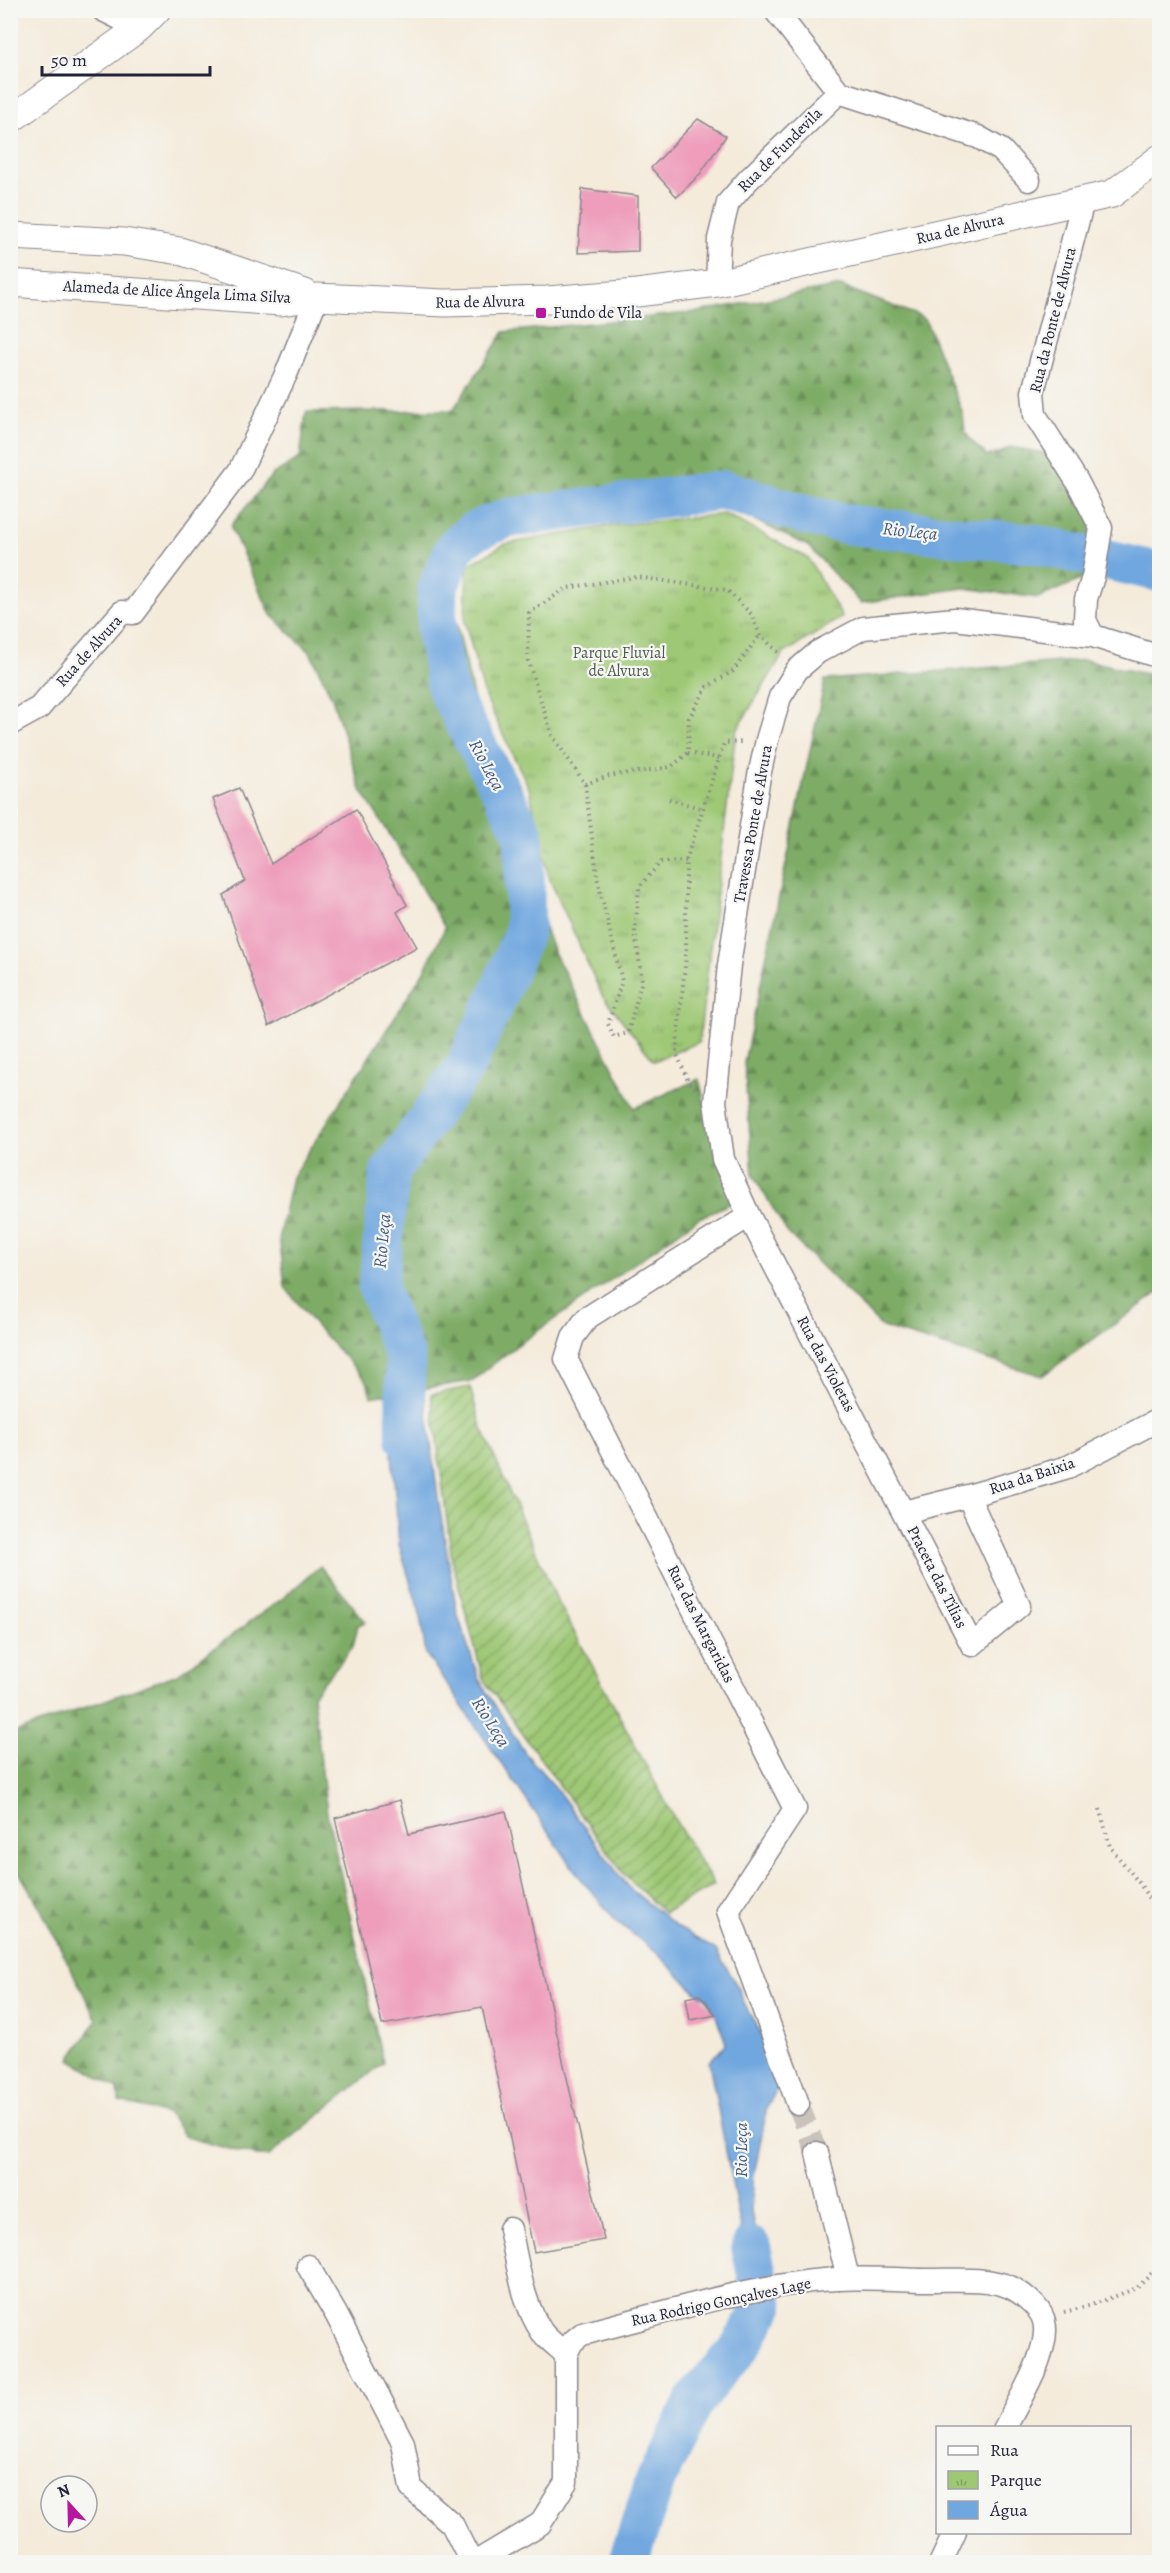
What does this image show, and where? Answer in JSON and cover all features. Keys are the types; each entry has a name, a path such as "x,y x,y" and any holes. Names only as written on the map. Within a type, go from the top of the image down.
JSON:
{"street":[{"path":"103,10 148,19"},
{"path":"775,10 839,92 978,137 1001,150 1029,180"},
{"path":"10,120 148,19"},
{"name":"Rua de Fundevila","path":"717,282 718,239 728,203 748,180 839,92"},
{"name":"Rua de Alvura","path":"10,724 39,708 122,612 133,613 240,471 287,372 317,297 445,303 547,300 637,293 717,282 1112,194 1160,158"},
{"name":"Rua da Ponte de Alvura","path":"1083,201 1033,392 1035,415 1077,481 1101,528 1093,577 1086,599 1085,620 1094,636"},
{"name":"Alameda de Alice Ângela Lima Silva","path":"10,236 124,242 180,251 317,297"},
{"name":"Alameda de Alice Ângela Lima Silva","path":"10,283 281,302 317,297"},
{"name":"Travessa Ponte de Alvura","path":"749,1216 723,1159 715,1102 729,965 759,776 766,740 780,697 797,670 818,652 863,628 955,619 1094,636"},
{"path":"1094,636 1160,657"},
{"name":"Rua das Violetas","path":"749,1216 904,1512"},
{"name":"Rua das Margaridas","path":"749,1216 587,1318 573,1337 566,1359 795,1809 728,1911 798,2104"},
{"name":"Rua da Baixia","path":"968,1496 1068,1467 1160,1419"},
{"name":"Praceta das Tílias","path":"968,1496 1019,1606 972,1645 904,1512 968,1496"},
{"path":"817,2153 848,2278"},
{"path":"308,2266 336,2314 403,2443 411,2488 452,2524 474,2562 540,2524 566,2482 566,2354 542,2332 533,2314 525,2294 510,2229"},
{"name":"Rua Rodrigo Gonçalves Lage","path":"566,2354 572,2342 582,2334 752,2292 798,2283 848,2278 984,2281 1011,2288 1035,2306 1043,2318"},
{"path":"1005,2426 1044,2344 1043,2318"},
{"path":"940,2562 954,2534"}],"path":[{"path":"686,861 661,862 639,887 635,932 642,980 628,1033 614,1037 608,1024 622,981 598,882 585,784 552,735 528,661 529,613 567,588 637,577 727,590 752,614 760,635 797,670"},
{"path":"688,753 689,718 706,687 734,670 760,635"},
{"path":"715,1102 689,1083 676,1052 686,956 686,861 724,743 766,740"},
{"path":"585,784 609,776 671,767 688,753 719,758"},
{"path":"669,799 703,809"},
{"path":"1100,1809 1110,1847 1140,1884 1160,1917"},
{"path":"1043,2318 1089,2306 1137,2288 1160,2265"}],"green space":[{"path":"841,286 919,316 926,321 963,414 965,431 987,456 1000,453 1010,447 1055,455 1095,529 1083,579 1038,598 964,588 861,603 808,546 725,506 515,531 470,551 450,593 473,696 533,843 538,909 553,950 634,1108 699,1079 718,1158 735,1201 699,1218 515,1347 472,1381 371,1397 367,1381 315,1325 285,1287 279,1235 292,1177 423,973 445,928 361,790 332,698 310,652 271,615 231,528 232,524 273,474 300,458 306,412 453,410 504,332 697,312"},
{"name":"Parque Fluvial de Alvura","path":"725,514 808,558 842,617 783,654 736,731 699,1042 654,1061 602,995 549,878 529,788 485,697 465,622 467,566 505,544 617,525"},
{"path":"1086,660 1159,677 1159,1292 1042,1376 882,1327 787,1232 753,1175 744,1062 825,680"},
{"path":"470,1387 481,1426 557,1600 678,1825 714,1885 664,1913 623,1873 483,1679 452,1560 431,1394"},
{"path":"320,1566 366,1622 358,1625 353,1647 313,1695 327,1813 383,2063 269,2156 255,2156 186,2137 168,2114 119,2102 118,2089 70,2059 97,2020 38,1904 11,1859 11,1734 178,1674 283,1598"}],"water":[{"path":"390,1372 425,1396 438,1498 457,1613 479,1680 525,1753 555,1787 627,1886 677,1927 716,1950 760,2031 780,2084 767,2107 754,2175 751,2211 762,2270 772,2280 749,2285 750,2276 709,2062 726,2043 715,2013 706,1998 696,1992 658,1954 616,1921 578,1875 426,1654 419,1610 399,1545 390,1427"}],"building":[{"path":"698,119 726,136 700,174 677,197 651,168"},
{"path":"582,189 638,196 638,251 578,253"},
{"path":"239,788 271,864 356,809 407,905 397,912 417,947 269,1026 223,895 245,881 213,799"},
{"path":"400,1800 409,1834 506,1811 604,2240 534,2252 482,2007 382,2025 335,1818"},
{"path":"700,1995 716,2015 690,2020 686,1998"}],"waterway":[{"name":"Rio Leça","path":"406,1438 405,1358 378,1288 390,1172 465,1067 525,929 524,834 448,691 437,635 437,590 455,547 474,531 508,518 725,490 801,514 851,525 1034,544 1160,572"},
{"name":"Rio Leça","path":"628,2562 656,2479 695,2401 736,2353 764,2307 751,2247"}],"tunnel":[{"path":"798,2104 817,2153"}],"place":[{"name":"Fundo de Vila","path":"541,313"}]}
